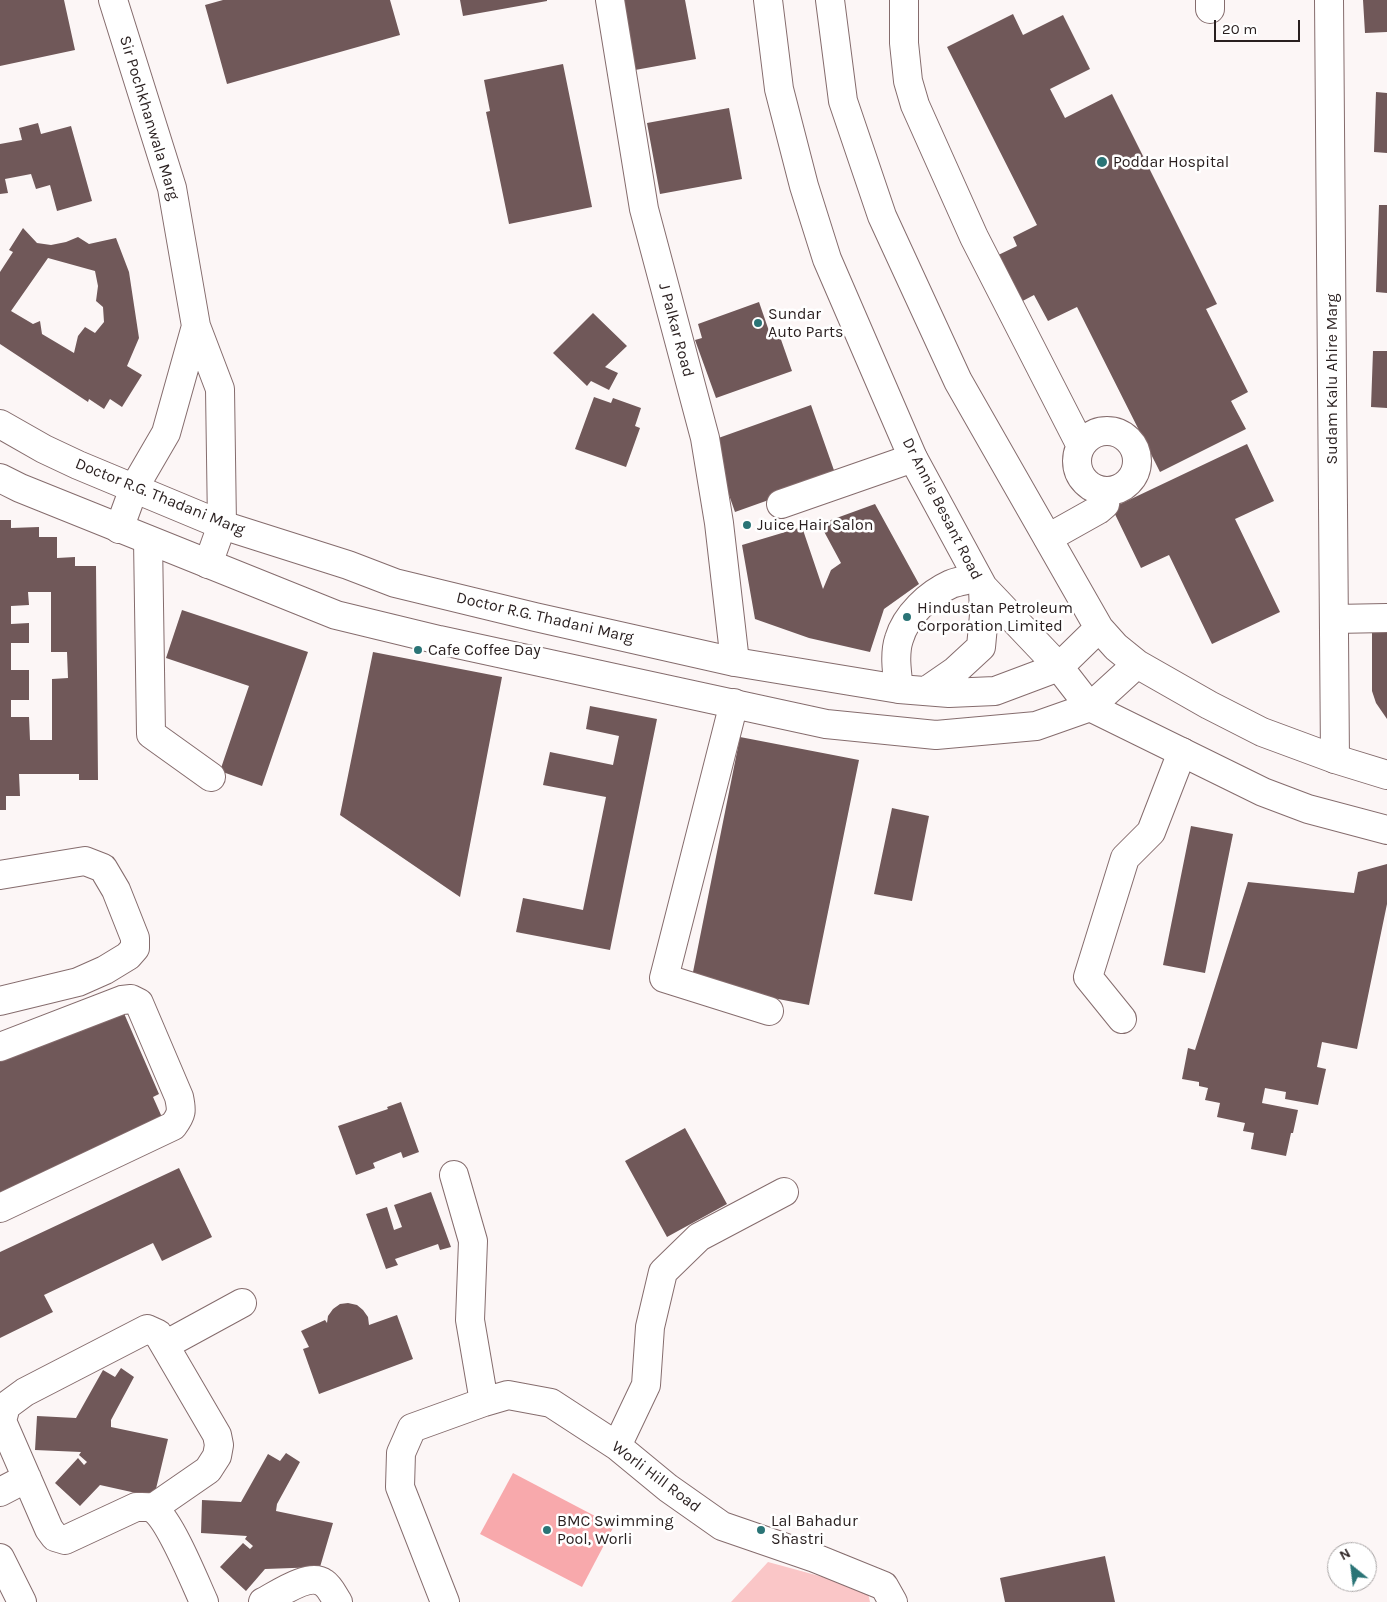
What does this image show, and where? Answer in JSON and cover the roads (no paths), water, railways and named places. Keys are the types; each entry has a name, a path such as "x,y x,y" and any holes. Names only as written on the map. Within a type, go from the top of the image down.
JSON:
{"street":[{"name":"Sir Pochkhanwala Marg","path":"113,0 172,188 196,326 220,389 222,524 208,564"},
{"name":"J Palkar Road","path":"610,0 644,209 705,438 719,524 735,662"},
{"name":"Dr Annie Besant Road","path":"768,0 779,88 804,186 827,259 913,458 980,582 1059,667 1090,707 1263,792 1308,809 1387,830"},
{"path":"830,0 843,101 882,216 958,381 1099,628 1116,647 1137,664 1262,732 1335,759 1387,775"},
{"path":"904,0 904,43 908,81 915,105 974,237 1081,446"},
{"name":"Sudam Kalu Ahire Marg","path":"1329,0 1335,759"},
{"name":"Sir Pochkhanwala Marg","path":"120,529 134,488 166,433 196,326"},
{"name":"Doctor R.G. Thadani Marg","path":"0,424 78,465 222,524 348,565 394,583 735,662 899,689 949,693 995,691 1059,667 1099,628"},
{"path":"1101,431 1114,431 1126,436 1134,445 1138,457 1136,470 1130,481 1120,489 1107,492 1094,489 1084,482 1078,470 1077,457 1081,446 1090,436 1101,431"},
{"path":"782,504 913,458"},
{"path":"0,478 120,529 336,615 439,640 826,724 936,735 1036,726 1090,707 1137,664"},
{"path":"1048,538 1098,510 1105,504 1107,492"},
{"path":"148,540 151,734 211,777"},
{"path":"899,689 898,640 914,611 925,601 951,584 980,582 984,615 981,647 955,671 926,691"},
{"path":"1334,619 1387,618"},
{"path":"734,703 664,978 769,1011"},
{"path":"1122,1019 1088,977 1125,858 1151,832 1182,752"},
{"path":"0,874 85,861 103,868 116,890 135,938 135,948 128,956 105,970 78,982 0,1001"},
{"path":"0,1047 122,1000 131,999 139,1003 179,1097 182,1110 173,1126 0,1208"},
{"path":"454,1175 473,1241 470,1320 484,1402"},
{"path":"618,1446 646,1385 650,1327 663,1272 699,1237 784,1192"},
{"path":"165,1345 242,1303"},
{"path":"153,1508 208,1470 217,1456 219,1445 217,1435 165,1345 158,1334 147,1329 25,1392 6,1406 2,1421 51,1533 65,1540 136,1507 145,1506 153,1508 172,1534 204,1602"},
{"name":"Worli Hill Road","path":"445,1602 400,1487 401,1453 412,1428 484,1402 508,1396 550,1403 618,1446 668,1488 722,1526 815,1558 884,1586 893,1602"},
{"path":"0,1492 27,1478"},
{"path":"0,1558 22,1602"},
{"path":"263,1602 305,1581 314,1580 320,1580 326,1584 338,1602"}],"place":[{"name":"Poddar Hospital","path":"1102,162"},
{"name":"Sundar Auto Parts","path":"758,323"},
{"name":"Juice Hair Salon","path":"747,525"},
{"name":"Hindustan Petroleum Corporation Limited","path":"907,617"},
{"name":"Cafe Coffee Day","path":"418,650"},
{"name":"BMC Swimming Pool, Worli","path":"547,1530"},
{"name":"Lal Bahadur Shastri","path":"761,1530"}]}
